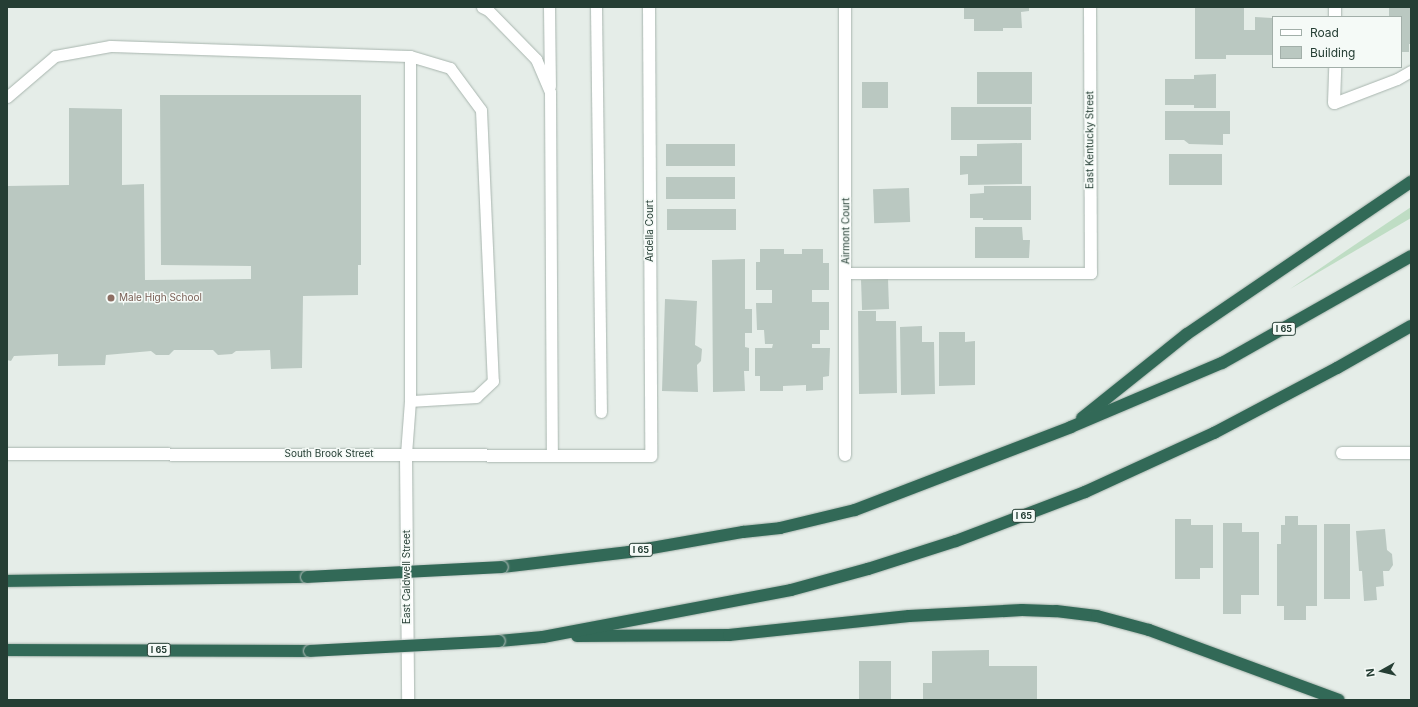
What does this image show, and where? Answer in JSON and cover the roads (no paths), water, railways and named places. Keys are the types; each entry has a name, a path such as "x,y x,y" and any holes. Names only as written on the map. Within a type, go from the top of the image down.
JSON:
{"highway":[{"path":"1071,427 1187,334 1411,182"},
{"name":"I 65","path":"7,581 307,577 502,566 629,552 743,532 780,528 855,510 1071,427 1222,363 1411,256"},
{"name":"I 65","path":"7,650 310,651 500,641 543,637 791,590 868,569 1000,526 1130,472 1246,417 1411,326"},
{"path":"543,637 729,634 956,612 1033,610 1078,614 1114,620 1149,630 1339,700"}],"street":[{"name":"Ardella Court","path":"649,7 651,456"},
{"name":"Airmont Court","path":"845,7 845,455"},
{"name":"East Kentucky Street","path":"1090,7 1090,273"},
{"path":"1334,68 1334,103"},
{"path":"1342,453 1411,453"},
{"name":"South Brook Street","path":"7,454 406,454 651,456"},
{"name":"East Caldwell Street","path":"406,454 408,700"}],"lane":[{"path":"482,7 488,10 536,59 550,92"},
{"path":"549,7 552,455"},
{"path":"596,7 601,412"},
{"path":"7,97 55,56 110,46 410,56 450,68 481,110 492,381 476,397 410,401"},
{"path":"406,454 410,401 410,56"},
{"path":"1334,103 1397,79 1411,71"},
{"path":"846,273 1090,273"}],"place":[{"name":"Male High School","path":"111,298"}]}
